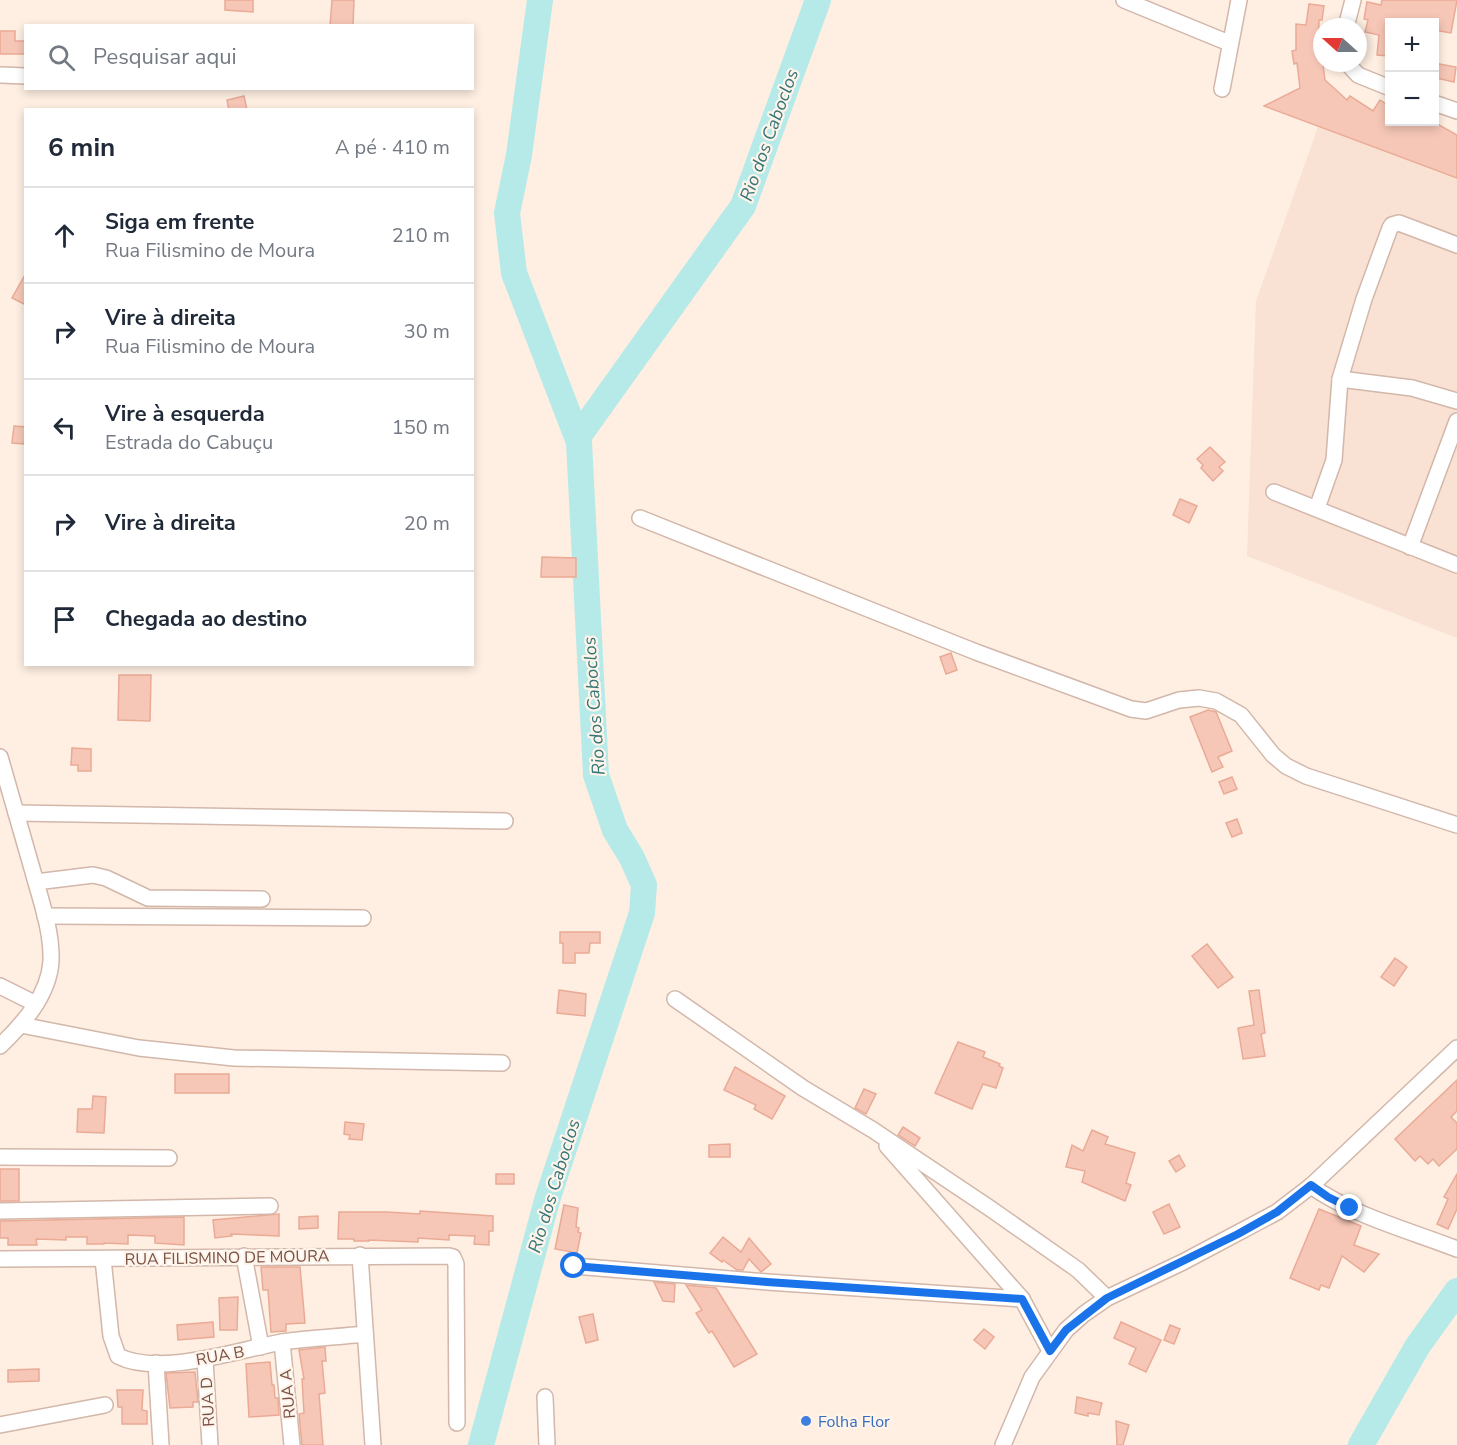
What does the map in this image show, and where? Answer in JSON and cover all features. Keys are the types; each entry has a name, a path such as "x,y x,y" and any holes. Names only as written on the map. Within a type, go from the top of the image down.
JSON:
{"street":[{"path":"1124,0 1229,43"},
{"path":"1222,88 1239,0"},
{"path":"1348,18 1353,0"},
{"path":"1355,72 1385,86"},
{"path":"0,75 24,76"},
{"path":"1439,105 1457,111"},
{"path":"1317,508 1334,460 1340,379 1364,299 1387,234 1392,225 1399,223 1457,245"},
{"path":"1340,379 1412,388 1457,401"},
{"path":"1410,547 1457,421"},
{"path":"1274,492 1457,565"},
{"path":"640,518 965,648 1131,709 1146,711 1179,700 1200,698 1216,701 1241,715 1286,766 1306,776 1457,825"},
{"path":"0,757 49,930 51,962 46,983 36,1004 21,1025 0,1046"},
{"path":"16,813 505,821"},
{"path":"36,882 93,875 106,878 148,898 262,899"},
{"path":"45,916 363,918"},
{"path":"0,986 36,1004"},
{"path":"675,999 803,1088 873,1130 1078,1270 1107,1298"},
{"path":"21,1025 139,1048 234,1058 502,1063"},
{"path":"1003,1445 1032,1377 1066,1330 1107,1298 1238,1234 1277,1212 1311,1185 1457,1048"},
{"path":"873,1130 1022,1299 1050,1351"},
{"path":"0,1157 169,1158"},
{"path":"1311,1185 1350,1208 1457,1249"},
{"path":"0,1211 270,1206"},
{"path":"360,1255 373,1445"},
{"name":"RUA FILISMINO DE MOURA","path":"0,1259 360,1255 445,1255 453,1257 456,1264 457,1423"},
{"path":"244,1256 261,1347"},
{"name":"RUA B","path":"103,1259 111,1336 118,1356 130,1362 205,1360 282,1342 365,1334"},
{"path":"574,1266 1022,1299"},
{"name":"RUA A","path":"282,1342 292,1445"},
{"name":"RUA D","path":"205,1360 210,1445"},
{"path":"156,1363 161,1445"},
{"path":"545,1397 547,1445"},
{"path":"0,1425 105,1405"}],"shaded area":[{"path":"1318,127 1457,178 1457,638 1247,556 1256,301"}],"building":[{"path":"225,0 253,0 253,12 225,10"},
{"path":"332,0 354,0 353,24 330,24"},
{"path":"1382,0 1457,0 1451,33 1439,31 1439,18 1385,18 1385,56 1377,55 1379,35 1367,32 1368,20 1364,18 1367,2 1381,5"},
{"path":"1309,4 1324,6 1322,18 1313,18 1313,72 1324,72 1325,80 1347,100 1350,96 1373,111 1380,100 1385,103 1385,126 1439,125 1457,135 1457,178 1264,106 1300,88 1297,63 1294,64 1292,51 1296,50 1296,24 1306,25"},
{"path":"0,31 15,31 15,41 24,41 24,54 0,54"},
{"path":"1439,64 1456,67 1454,82 1439,79"},
{"path":"244,96 247,108 229,108 227,100"},
{"path":"24,277 24,304 12,298"},
{"path":"14,426 24,427 24,444 12,443"},
{"path":"1210,447 1225,462 1219,467 1223,471 1213,481 1201,468 1203,465 1197,459"},
{"path":"1180,499 1197,506 1189,523 1173,515"},
{"path":"542,557 576,558 576,577 541,577"},
{"path":"951,653 957,670 946,674 940,657"},
{"path":"119,675 151,675 150,721 118,720"},
{"path":"1208,710 1216,712 1232,751 1218,757 1223,767 1212,772 1190,717"},
{"path":"72,748 91,749 91,771 78,771 78,765 71,765"},
{"path":"1232,777 1237,789 1224,794 1219,782"},
{"path":"1237,819 1242,833 1232,837 1226,823"},
{"path":"560,932 600,932 600,943 590,943 589,953 575,953 575,963 563,963 563,943 560,943"},
{"path":"1207,944 1233,977 1218,988 1192,956"},
{"path":"1395,958 1407,967 1394,986 1381,977"},
{"path":"559,990 586,994 585,1016 557,1013"},
{"path":"1259,990 1265,1033 1261,1034 1265,1056 1243,1059 1238,1028 1254,1025 1249,991"},
{"path":"958,1042 985,1052 983,1057 1000,1064 999,1066 1003,1068 996,1088 983,1084 972,1109 935,1093"},
{"path":"735,1067 785,1096 772,1119 754,1109 756,1105 724,1090"},
{"path":"175,1074 229,1074 229,1093 175,1093"},
{"path":"1457,1080 1457,1111 1451,1117 1457,1123 1457,1149 1439,1166 1433,1159 1428,1164 1420,1156 1415,1161 1395,1139"},
{"path":"864,1089 876,1094 866,1114 855,1108"},
{"path":"93,1096 106,1097 104,1133 77,1132 78,1109 92,1109"},
{"path":"345,1122 364,1124 362,1140 349,1139 350,1135 344,1134"},
{"path":"903,1127 920,1138 915,1146 898,1135"},
{"path":"1092,1130 1108,1137 1105,1144 1135,1153 1126,1183 1131,1185 1125,1201 1082,1182 1085,1171 1066,1167 1072,1145 1083,1151"},
{"path":"730,1144 730,1157 709,1157 709,1145"},
{"path":"1179,1155 1185,1166 1176,1172 1169,1161"},
{"path":"0,1169 19,1169 19,1201 0,1201"},
{"path":"496,1174 514,1174 514,1184 496,1184"},
{"path":"1457,1174 1457,1209 1448,1229 1437,1224 1448,1199 1444,1197"},
{"path":"1169,1204 1180,1227 1164,1234 1153,1212"},
{"path":"564,1205 578,1208 576,1227 581,1233 577,1253 555,1249"},
{"path":"1319,1209 1361,1226 1354,1245 1379,1254 1364,1272 1342,1256 1329,1288 1321,1285 1319,1290 1290,1278"},
{"path":"420,1211 493,1216 493,1231 489,1231 489,1245 474,1244 475,1236 449,1235 449,1240 418,1238 418,1242 338,1239 339,1212 420,1214"},
{"path":"279,1214 279,1236 231,1234 232,1236 215,1238 213,1220"},
{"path":"318,1216 318,1228 299,1229 299,1217"},
{"path":"184,1217 184,1245 155,1243 155,1236 128,1235 128,1244 87,1244 87,1237 66,1237 66,1240 36,1239 37,1245 8,1245 8,1238 0,1238 0,1221"},
{"path":"723,1237 741,1252 749,1238 771,1264 761,1272 749,1259 743,1270 737,1270 723,1260 722,1262 710,1253"},
{"path":"261,1267 300,1267 305,1323 286,1324 286,1331 271,1332 268,1290 263,1290"},
{"path":"654,1282 675,1284 674,1302 663,1301"},
{"path":"686,1285 716,1288 757,1354 734,1367 712,1331 709,1333 696,1313 702,1310"},
{"path":"238,1297 237,1330 220,1330 219,1298"},
{"path":"593,1314 598,1340 586,1343 579,1317"},
{"path":"213,1322 214,1337 178,1340 177,1325"},
{"path":"1121,1322 1161,1340 1146,1372 1129,1364 1136,1348 1114,1338"},
{"path":"1170,1325 1180,1329 1174,1344 1164,1340"},
{"path":"984,1329 994,1337 985,1349 974,1340"},
{"path":"325,1347 326,1361 322,1361 325,1393 319,1394 323,1445 302,1445 299,1414 304,1413 302,1379 304,1379 299,1350"},
{"path":"270,1362 272,1385 274,1385 275,1398 278,1398 279,1415 249,1417 246,1364"},
{"path":"39,1369 39,1381 8,1382 8,1370"},
{"path":"195,1372 198,1402 193,1402 193,1407 170,1408 166,1373"},
{"path":"117,1390 143,1390 142,1410 147,1411 147,1424 122,1424 122,1407 118,1407"},
{"path":"1077,1397 1102,1403 1099,1415 1088,1413 1088,1416 1075,1413"},
{"path":"1116,1421 1129,1425 1123,1445 1117,1445"}],"waterway":[{"name":"Rio dos Caboclos","path":"481,1445 548,1197 642,913 644,885 632,858 615,830 596,775 579,442 514,273 507,213 519,155 540,0"},
{"name":"Rio dos Caboclos","path":"578,437 743,206 818,0"},
{"path":"1361,1445 1417,1347 1457,1291"}],"place":[{"name":"Folha Flor","path":"806,1421"}],"route":[{"path":"574,1266 1022,1299 1050,1351 1066,1330 1107,1298 1238,1234 1277,1212 1311,1185 1350,1208"}]}
